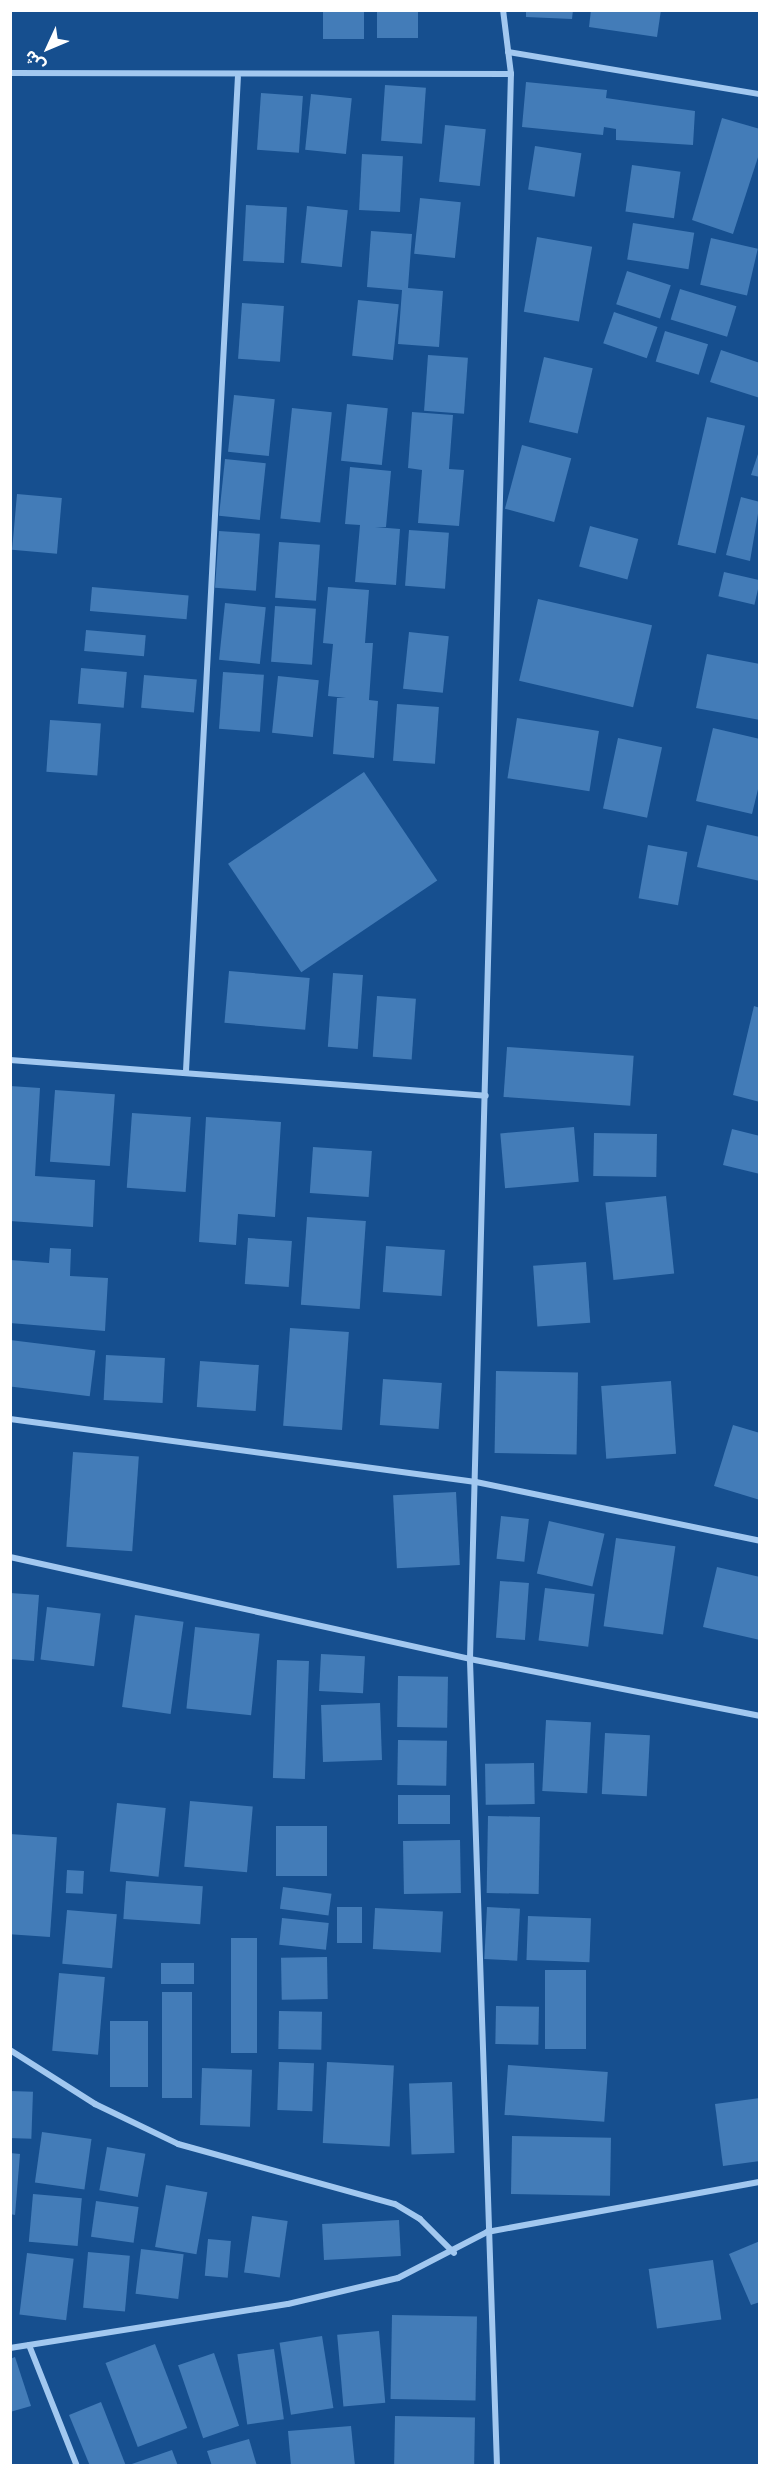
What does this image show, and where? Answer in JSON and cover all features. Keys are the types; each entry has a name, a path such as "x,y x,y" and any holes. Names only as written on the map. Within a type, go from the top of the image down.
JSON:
{"street":[{"path":"497,2466 487,2232 470,1659 511,74 503,10"},
{"path":"508,51 759,94"},
{"path":"10,74 238,77 511,74"},
{"path":"186,1071 238,77"},
{"path":"10,1060 186,1071 486,1096"},
{"path":"10,1419 476,1482 759,1541"},
{"path":"10,1557 470,1659 759,1716"},
{"path":"10,2050 95,2104 178,2144 395,2204 420,2219 454,2253"},
{"path":"10,2348 288,2304 398,2278 454,2253 487,2232 759,2182"},
{"path":"29,2345 77,2466"}],"building":[{"path":"323,10 364,10 364,39 323,39"},
{"path":"377,10 418,10 418,38 377,38"},
{"path":"526,10 573,10 572,19 526,17"},
{"path":"591,10 661,10 657,37 589,27"},
{"path":"526,82 607,90 606,98 695,111 693,145 616,140 616,129 604,127 603,135 522,127"},
{"path":"385,85 426,88 422,144 381,141"},
{"path":"261,93 303,96 299,153 257,150"},
{"path":"311,94 352,98 346,154 305,150"},
{"path":"722,118 760,129 760,151 733,234 692,220"},
{"path":"445,125 486,129 480,186 439,182"},
{"path":"535,146 581,153 575,197 528,189"},
{"path":"362,154 403,156 400,212 359,210"},
{"path":"632,165 681,172 674,218 625,212"},
{"path":"420,198 461,202 455,258 414,254"},
{"path":"246,205 287,207 284,263 243,261"},
{"path":"307,206 348,210 342,267 301,263"},
{"path":"633,223 694,233 688,269 627,260"},
{"path":"371,231 412,234 408,288 443,291 439,347 398,344 402,290 367,287"},
{"path":"537,237 592,247 579,322 524,312"},
{"path":"711,238 758,249 747,296 700,285"},
{"path":"627,271 671,285 660,319 616,304"},
{"path":"680,289 736,306 727,337 671,320"},
{"path":"358,300 399,304 393,360 352,356"},
{"path":"242,303 284,306 280,362 238,359"},
{"path":"614,312 657,327 647,358 603,343"},
{"path":"665,331 708,344 699,375 656,362"},
{"path":"721,350 760,363 760,398 710,382"},
{"path":"428,355 468,358 464,414 424,411"},
{"path":"544,357 593,368 578,434 529,422"},
{"path":"234,395 275,399 269,456 228,452"},
{"path":"347,404 388,408 382,465 341,461"},
{"path":"292,408 332,412 320,523 280,518"},
{"path":"412,412 453,415 449,469 464,470 459,526 418,523 422,470 408,468"},
{"path":"707,417 745,426 716,553 678,545"},
{"path":"522,445 571,458 554,522 505,509"},
{"path":"760,448 760,477 751,475"},
{"path":"225,459 266,463 260,520 219,516"},
{"path":"350,467 391,471 386,527 375,527 400,529 396,585 355,582 360,525 345,524"},
{"path":"17,494 62,498 57,554 12,550"},
{"path":"741,497 760,502 750,561 726,555"},
{"path":"590,526 638,539 627,580 579,567"},
{"path":"409,530 449,533 445,589 405,586"},
{"path":"219,531 260,534 256,591 215,588"},
{"path":"279,542 320,545 316,601 275,598"},
{"path":"724,572 760,580 754,605 718,596"},
{"path":"92,587 189,595 187,619 90,611"},
{"path":"328,587 369,590 365,643 373,643 369,700 378,701 374,758 333,754 337,698 346,698 328,696 333,644 323,643"},
{"path":"538,599 652,625 633,707 519,681"},
{"path":"225,603 266,607 260,664 219,660"},
{"path":"275,606 316,609 312,665 271,662"},
{"path":"86,630 146,635 144,656 84,651"},
{"path":"409,632 449,636 443,693 403,689"},
{"path":"707,654 760,664 760,720 696,708"},
{"path":"81,668 127,672 124,708 78,704"},
{"path":"223,672 264,675 260,732 219,729"},
{"path":"144,675 197,680 194,712 141,708"},
{"path":"278,676 319,680 313,737 272,733"},
{"path":"397,704 439,707 435,764 393,761"},
{"path":"517,718 599,731 589,791 507,778"},
{"path":"50,720 101,724 97,775 46,772"},
{"path":"713,728 760,739 760,781 752,814 696,801"},
{"path":"618,738 662,747 647,818 603,808"},
{"path":"364,772 437,881 301,972 228,864"},
{"path":"707,825 760,837 760,881 697,867"},
{"path":"648,845 687,852 678,905 639,898"},
{"path":"229,971 310,978 305,1030 224,1023"},
{"path":"333,973 363,975 358,1049 328,1047"},
{"path":"377,996 416,999 412,1060 373,1057"},
{"path":"754,1006 760,1008 760,1102 733,1095"},
{"path":"507,1047 634,1056 630,1106 504,1097"},
{"path":"10,1086 40,1088 35,1176 95,1180 93,1227 10,1221"},
{"path":"55,1090 115,1094 110,1166 50,1162"},
{"path":"132,1113 191,1117 186,1192 127,1188"},
{"path":"206,1117 281,1122 275,1217 238,1214 236,1245 199,1242"},
{"path":"574,1127 579,1182 505,1188 500,1133"},
{"path":"732,1129 760,1136 760,1174 723,1165"},
{"path":"594,1133 657,1134 656,1177 593,1176"},
{"path":"313,1147 372,1151 369,1197 310,1193"},
{"path":"666,1196 674,1274 613,1280 605,1202"},
{"path":"307,1217 366,1221 360,1309 301,1305"},
{"path":"248,1238 292,1241 289,1287 245,1284"},
{"path":"386,1246 445,1250 442,1296 383,1292"},
{"path":"50,1248 71,1249 70,1276 108,1278 105,1331 10,1323 10,1260 49,1263"},
{"path":"586,1262 590,1323 537,1327 533,1266"},
{"path":"290,1328 349,1332 342,1430 283,1426"},
{"path":"10,1340 95,1350 90,1396 10,1386"},
{"path":"106,1355 165,1358 163,1403 104,1400"},
{"path":"200,1361 259,1365 256,1411 197,1407"},
{"path":"496,1371 578,1372 577,1454 495,1453"},
{"path":"383,1379 442,1383 439,1429 380,1425"},
{"path":"671,1381 676,1454 606,1459 601,1386"},
{"path":"733,1425 760,1433 760,1500 714,1486"},
{"path":"73,1452 139,1457 132,1551 66,1547"},
{"path":"456,1492 460,1565 397,1568 393,1495"},
{"path":"501,1516 529,1519 524,1562 497,1559"},
{"path":"549,1521 605,1534 592,1586 537,1574"},
{"path":"616,1538 675,1546 663,1634 604,1626"},
{"path":"717,1567 760,1577 760,1640 703,1627"},
{"path":"500,1581 529,1583 525,1640 496,1638"},
{"path":"545,1588 595,1594 588,1647 539,1641"},
{"path":"10,1593 39,1595 34,1661 10,1659"},
{"path":"47,1607 101,1614 94,1666 41,1660"},
{"path":"135,1615 184,1622 171,1714 122,1707"},
{"path":"195,1627 260,1634 251,1715 186,1709"},
{"path":"321,1654 365,1656 363,1693 319,1691"},
{"path":"277,1660 309,1661 305,1779 273,1778"},
{"path":"398,1676 448,1677 447,1728 397,1727"},
{"path":"380,1703 382,1760 323,1762 321,1705"},
{"path":"546,1720 591,1722 587,1793 542,1791"},
{"path":"605,1733 650,1735 647,1796 602,1794"},
{"path":"398,1740 447,1741 446,1786 397,1785"},
{"path":"534,1763 535,1804 486,1805 485,1764"},
{"path":"398,1795 450,1795 450,1824 398,1824"},
{"path":"190,1801 253,1806 247,1872 184,1867"},
{"path":"117,1803 166,1808 159,1877 110,1872"},
{"path":"488,1816 540,1817 539,1894 487,1893"},
{"path":"276,1826 327,1826 327,1876 276,1876"},
{"path":"10,1834 57,1837 50,1937 10,1934"},
{"path":"460,1840 461,1893 404,1894 403,1841"},
{"path":"67,1870 84,1871 83,1894 66,1893"},
{"path":"126,1881 203,1886 200,1924 123,1919"},
{"path":"283,1887 332,1894 328,1916 280,1909"},
{"path":"337,1907 362,1907 362,1943 337,1943"},
{"path":"487,1907 520,1909 517,1961 484,1959"},
{"path":"375,1908 443,1912 441,1953 373,1949"},
{"path":"67,1910 117,1914 112,1968 62,1964"},
{"path":"528,1916 591,1918 589,1962 526,1960"},
{"path":"282,1918 329,1923 326,1950 279,1945"},
{"path":"231,1938 257,1938 257,2053 231,2053"},
{"path":"327,1957 328,1999 282,2000 281,1958"},
{"path":"161,1963 194,1963 194,1984 161,1984"},
{"path":"545,1970 586,1970 586,2049 545,2049"},
{"path":"59,1973 105,1977 98,2055 52,2051"},
{"path":"162,1992 192,1992 192,2098 162,2098"},
{"path":"496,2006 539,2007 538,2045 495,2044"},
{"path":"279,2011 322,2012 321,2050 278,2049"},
{"path":"110,2021 148,2021 148,2087 110,2087"},
{"path":"279,2062 314,2063 312,2111 277,2110"},
{"path":"327,2062 394,2066 390,2146 323,2143"},
{"path":"508,2065 608,2072 604,2122 505,2115"},
{"path":"202,2068 252,2070 250,2127 200,2125"},
{"path":"452,2082 454,2153 412,2154 409,2084"},
{"path":"10,2091 33,2092 31,2139 10,2138"},
{"path":"760,2098 760,2161 723,2166 715,2104"},
{"path":"42,2132 92,2139 84,2189 35,2183"},
{"path":"512,2136 611,2138 610,2196 511,2194"},
{"path":"107,2147 145,2154 138,2197 99,2190"},
{"path":"10,2153 20,2154 15,2215 10,2214"},
{"path":"166,2185 207,2192 196,2254 155,2247"},
{"path":"33,2194 82,2198 78,2246 29,2242"},
{"path":"96,2201 139,2207 134,2243 91,2237"},
{"path":"252,2216 288,2221 280,2277 244,2272"},
{"path":"399,2220 401,2256 324,2260 322,2224"},
{"path":"208,2239 231,2241 228,2278 205,2276"},
{"path":"760,2241 760,2302 751,2305 729,2254"},
{"path":"141,2249 184,2254 178,2299 136,2294"},
{"path":"88,2252 130,2256 125,2311 83,2308"},
{"path":"27,2253 74,2259 66,2320 19,2315"},
{"path":"713,2260 721,2319 657,2328 649,2269"},
{"path":"392,2315 477,2316 476,2400 391,2399"},
{"path":"379,2331 385,2403 343,2406 337,2335"},
{"path":"322,2336 333,2408 291,2415 280,2343"},
{"path":"155,2344 187,2428 138,2447 106,2363"},
{"path":"274,2349 284,2419 247,2424 237,2354"},
{"path":"214,2353 239,2426 203,2438 178,2365"},
{"path":"15,2357 31,2406 10,2412 10,2359"},
{"path":"101,2402 126,2466 90,2466 69,2415"},
{"path":"395,2416 475,2417 474,2466 394,2466"},
{"path":"351,2426 355,2466 291,2466 288,2431"},
{"path":"249,2439 257,2466 212,2466 207,2451"},
{"path":"172,2450 178,2466 129,2466 129,2465"}]}
